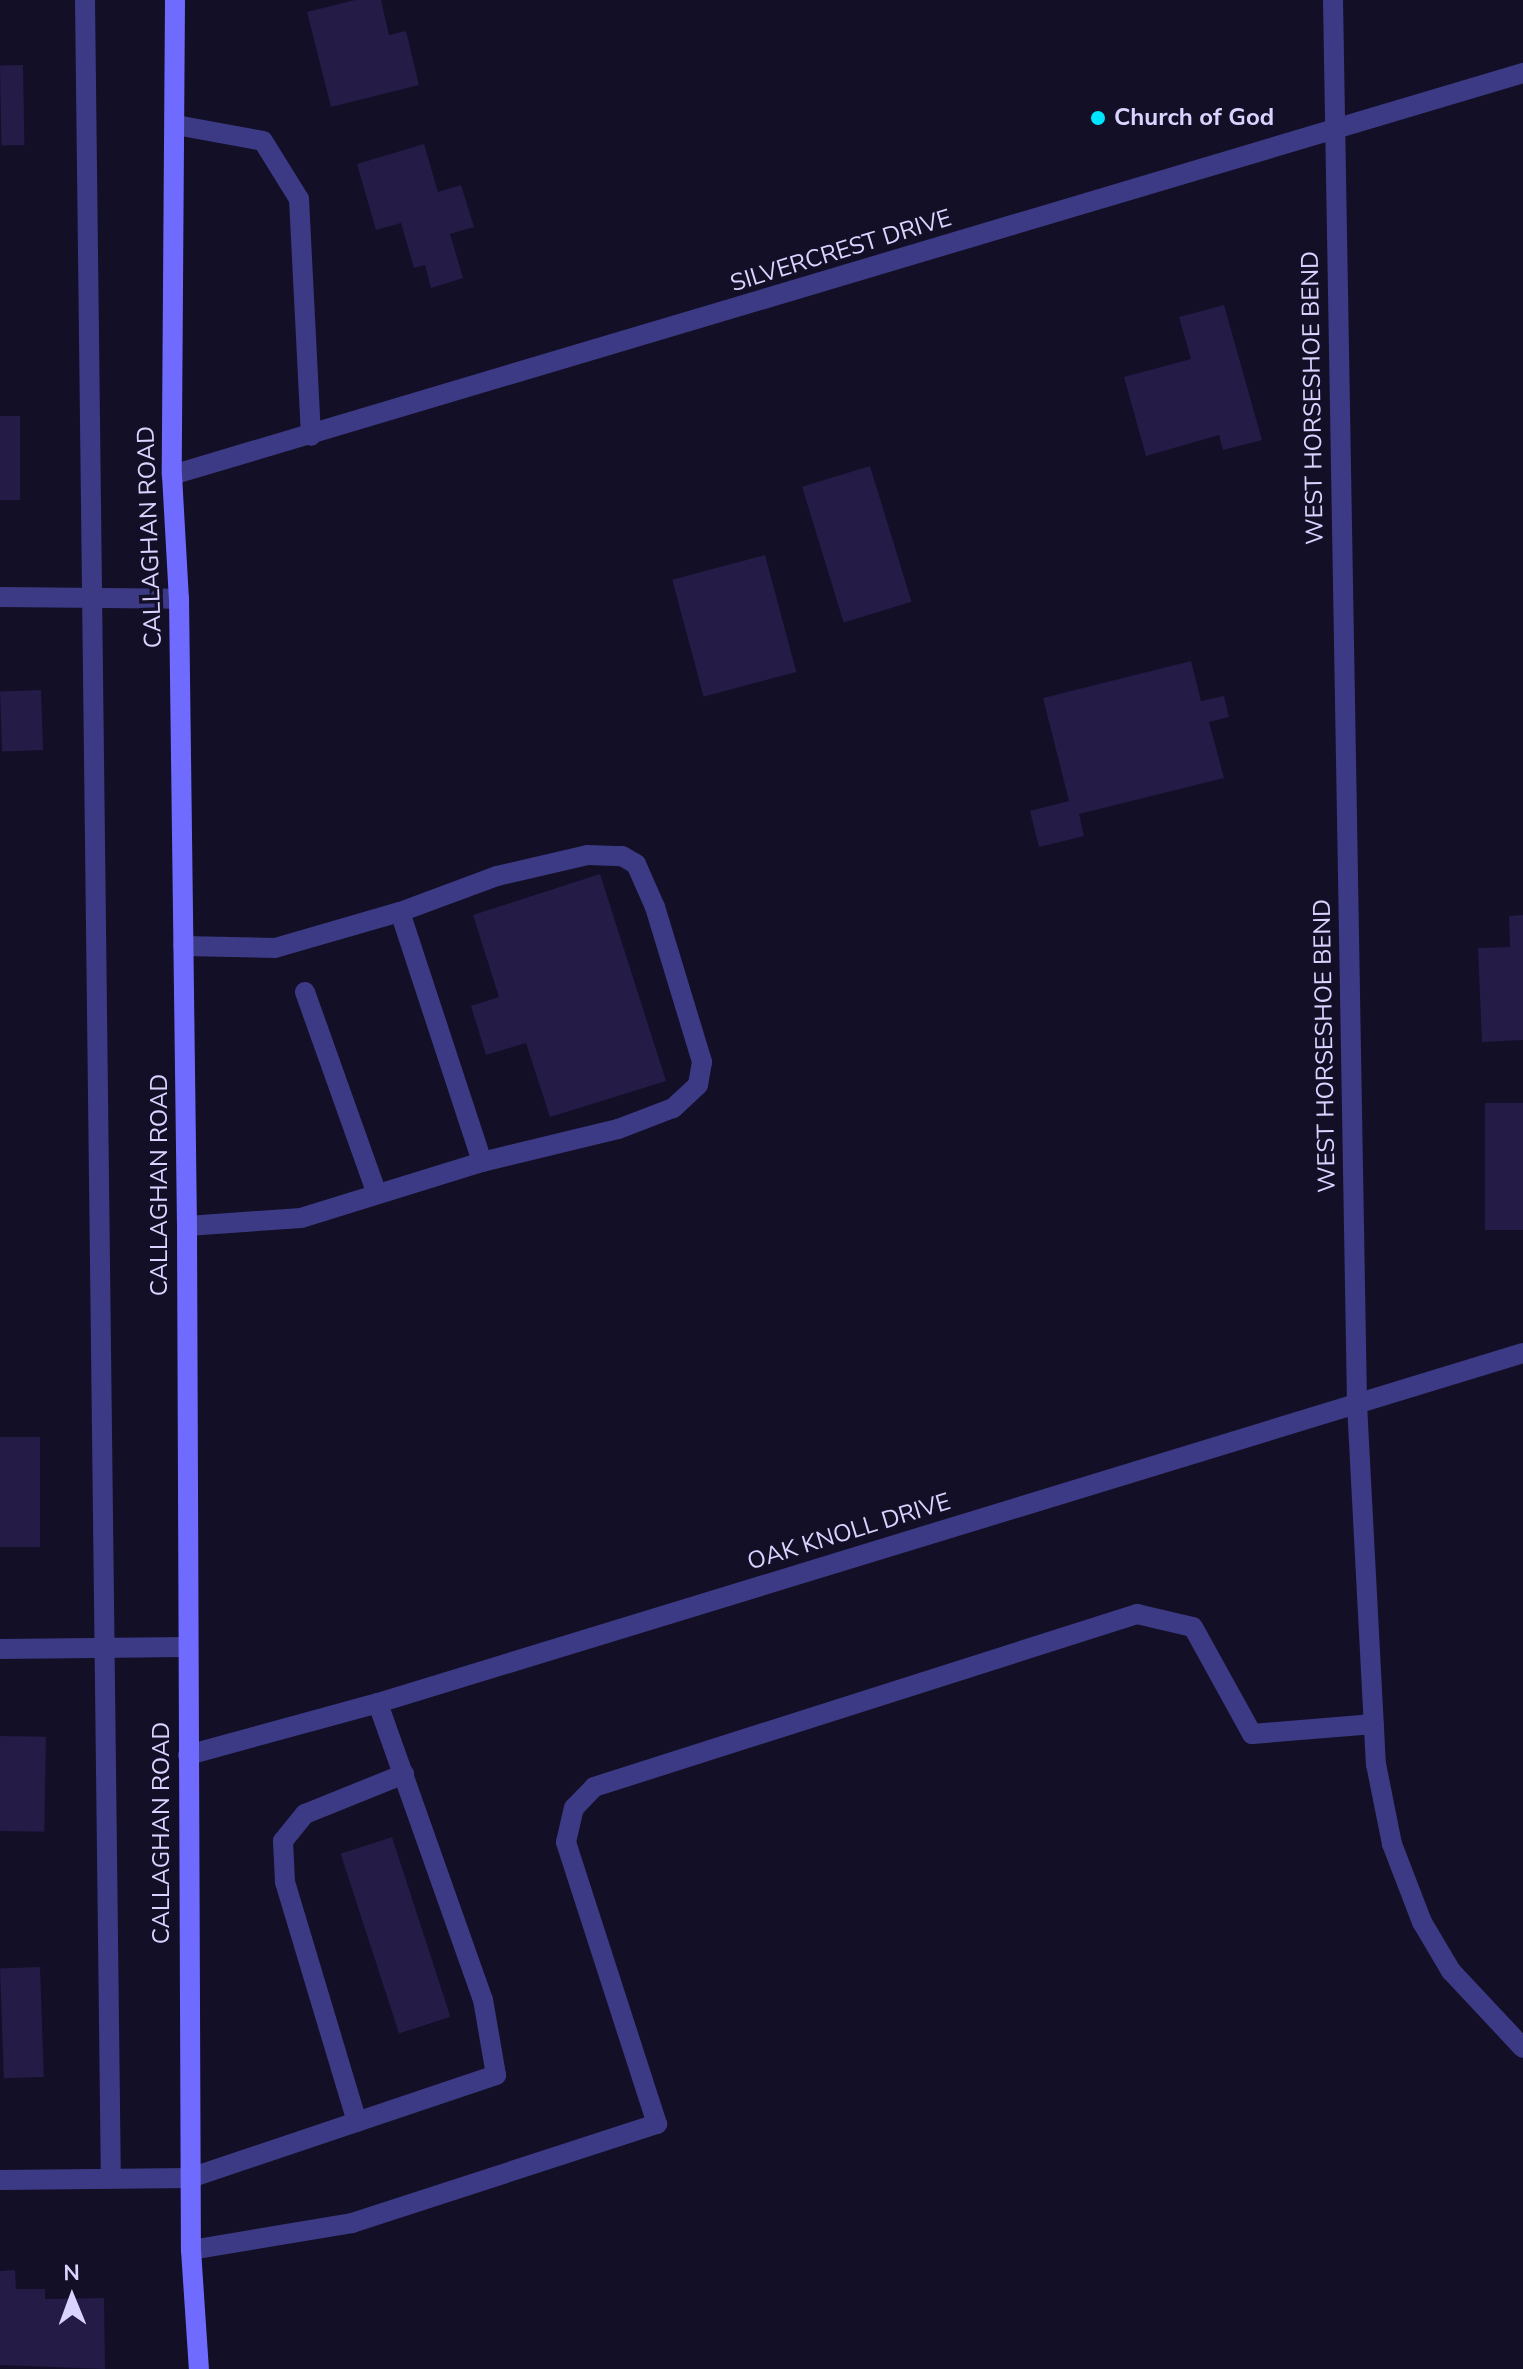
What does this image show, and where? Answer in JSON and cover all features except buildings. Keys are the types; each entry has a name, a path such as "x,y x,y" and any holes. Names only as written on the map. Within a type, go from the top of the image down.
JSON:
{"main road":[{"name":"CALLAGHAN ROAD","path":"175,0 172,475 179,599 187,1226 191,2250 199,2369"}],"street":[{"path":"85,0 111,2178"},
{"name":"WEST HORSESHOE BEND","path":"1333,0 1357,1404 1376,1764 1392,1844 1422,1922 1451,1971 1523,2048"},
{"name":"SILVERCREST DRIVE","path":"172,475 1523,73"},
{"path":"176,125 263,141 299,199 311,436"},
{"path":"0,597 90,595 179,599"},
{"path":"183,946 275,948 400,912 497,876 588,855 622,856 636,864 655,907 702,1062 698,1085 673,1108 618,1129 482,1162 301,1218 187,1226"},
{"path":"400,912 482,1162"},
{"path":"305,992 377,1194"},
{"name":"OAK KNOLL DRIVE","path":"188,1755 378,1703 1523,1353"},
{"path":"191,2250 352,2223 657,2124 566,1842 574,1808 594,1787 1137,1614 1193,1627 1252,1734 1374,1724"},
{"path":"0,1649 187,1647"},
{"path":"0,2180 190,2178 496,2075 483,2000 378,1703"},
{"path":"357,2122 285,1882 283,1841 305,1814 404,1774"}],"place":[{"name":"Church of God","path":"1098,118"}]}
